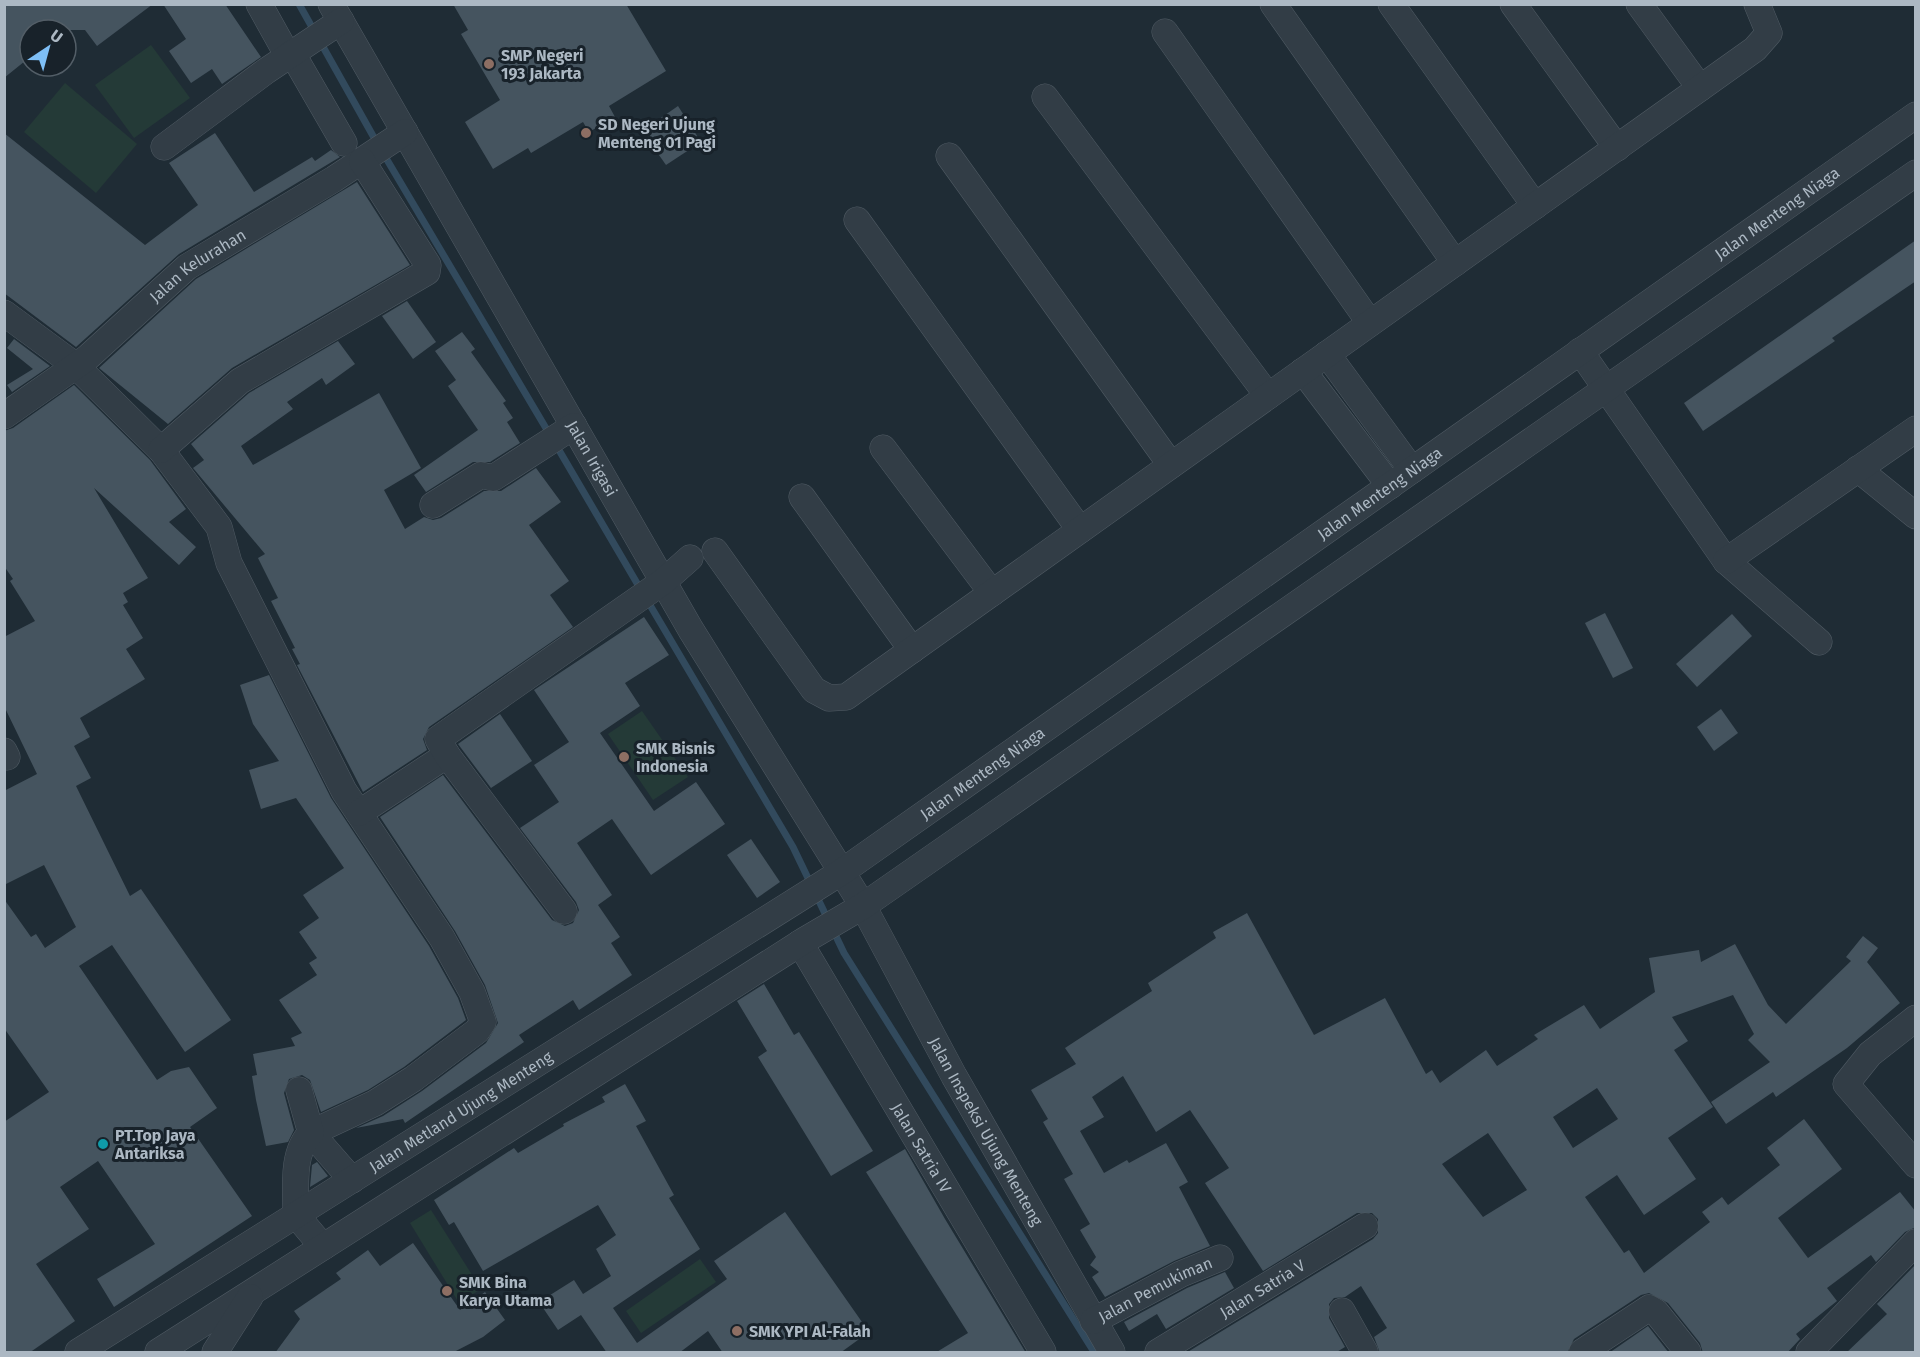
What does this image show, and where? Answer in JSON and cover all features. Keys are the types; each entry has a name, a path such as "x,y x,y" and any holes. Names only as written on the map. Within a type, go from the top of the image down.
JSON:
{"street":[{"path":"259,4 292,53 344,143"},
{"path":"1273,4 1455,263"},
{"path":"1391,4 1535,206"},
{"path":"1513,4 1617,148"},
{"path":"1639,4 1700,88"},
{"path":"714,551 814,690 829,698 846,697 1755,49 1769,33 1757,4"},
{"path":"164,147 292,53 333,19"},
{"name":"Jalan Irigasi","path":"333,19 565,431 657,585 729,693 860,908"},
{"path":"1165,33 1370,323"},
{"path":"1045,97 1268,396"},
{"name":"Jalan Menteng Niaga","path":"840,872 1916,115"},
{"name":"Jalan Kelurahan","path":"4,416 76,366 187,267 400,136"},
{"path":"949,156 1171,465"},
{"path":"161,450 240,381 428,272 428,265 365,158"},
{"path":"158,1353 803,941 860,908 1916,173"},
{"path":"857,220 1080,530"},
{"path":"4,314 76,366 161,450 219,527 229,563 329,762 359,813 442,938 472,992 483,1022 477,1030 413,1079 375,1103 311,1133 305,1139 298,1161 296,1215 323,1247"},
{"path":"1580,351 1726,561 1820,642"},
{"path":"1327,354 1412,470"},
{"path":"1303,371 1390,486"},
{"path":"1726,561 1916,429"},
{"path":"433,505 481,475 493,478 565,431"},
{"path":"883,448 992,593"},
{"path":"1858,469 1916,516"},
{"path":"802,497 912,650"},
{"path":"564,911 439,745 438,737 657,585 690,558"},
{"path":"359,813 447,755"},
{"name":"Jalan Metland Ujung Menteng","path":"78,1353 840,872"},
{"name":"Jalan Inspeksi Ujung Menteng","path":"860,908 1112,1353"},
{"name":"Jalan Satria IV","path":"803,941 1043,1353"},
{"path":"1916,1018 1870,1054 1846,1084 1916,1165"},
{"path":"298,1090 311,1133 352,1180"},
{"name":"Jalan Satria V","path":"1158,1353 1365,1226"},
{"path":"1809,1353 1916,1242"},
{"name":"Jalan Pemukiman","path":"1093,1321 1181,1274 1220,1258"},
{"path":"215,1353 252,1292"},
{"path":"1582,1353 1649,1308 1656,1312 1688,1353"},
{"path":"1342,1311 1365,1353"}],"green space":[{"path":"151,45 190,98 134,138 95,85"},
{"path":"65,83 137,144 96,193 24,132"},
{"path":"642,711 688,777 653,800 608,734"},
{"path":"431,1210 481,1289 459,1303 410,1223"},
{"path":"700,1259 716,1282 641,1333 626,1311"}],"building":[{"path":"4,4 153,4 97,46 85,30 78,30 78,18 18,18 18,67 4,78"},
{"path":"163,4 225,4 261,57 222,84 212,69 191,83 169,51 186,39"},
{"path":"453,4 626,4 666,71 609,106 615,117 589,132 583,122 531,153 528,148 493,169 465,122 500,100 461,34 468,30"},
{"path":"678,106 701,142 666,165 642,131"},
{"path":"4,133 145,245 198,205 169,163 215,133 254,192 312,157 315,161 331,150 340,157 179,254 76,347 4,293"},
{"path":"357,182 410,265 232,368 168,424 99,368 196,279"},
{"path":"1916,240 1916,281 1832,338 1835,341 1703,431 1684,403"},
{"path":"407,301 436,342 413,359 382,316"},
{"path":"462,332 475,349 471,352 506,401 503,403 513,418 507,422 520,443 490,462 473,462 426,492 414,475 478,430 448,386 456,380 435,351"},
{"path":"14,339 50,366 12,392 7,385 33,369 7,348"},
{"path":"338,341 355,364 326,385 322,378 287,402 293,409 241,446 253,465 379,393 421,468 384,490 405,529 424,517 433,520 441,518 484,491 501,491 536,468 561,502 529,525 569,581 550,595 573,627 429,727 423,739 427,750 363,792 297,665 300,664 292,649 295,648 271,601 278,598 258,558 265,554 193,468 204,460 191,444 249,393"},
{"path":"74,385 150,460 186,509 169,522 196,547 179,565 94,488 148,578 123,593 128,602 123,605 143,638 126,649 145,679 80,718 90,737 74,746 91,778 76,786 130,896 141,889 231,1020 185,1052 112,945 79,966 157,1080 171,1071 189,1067 217,1108 190,1127 252,1216 114,1307 97,1279 155,1244 98,1161 60,1187 89,1229 36,1264 75,1321 29,1353 4,1353 4,1122 49,1092 4,1028 4,899 31,937 36,934 45,948 76,927 44,865 4,885 4,791 37,774 4,706 4,637 35,621 10,581 13,579 4,566 4,431 13,428"},
{"path":"1605,613 1633,668 1613,678 1585,623"},
{"path":"1732,614 1752,636 1697,687 1676,664"},
{"path":"644,617 669,655 625,683 640,706 600,733 654,811 696,782 725,824 651,875 612,819 577,843 612,895 598,905 620,937 611,943 632,975 579,1010 573,1000 519,1035 524,1042 405,1123 403,1119 356,1128 383,1116 422,1091 486,1043 498,1023 485,985 455,931 380,817 443,775 552,920 565,926 573,923 579,910 576,902 520,828 559,802 534,765 569,742 534,690"},
{"path":"269,675 331,798 429,946 458,998 466,1020 404,1067 368,1090 321,1112 310,1080 302,1075 289,1079 284,1093 294,1130 288,1142 266,1146 252,1076 257,1075 253,1054 295,1046 291,1038 302,1033 279,1000 317,975 309,963 317,958 299,932 319,918 303,895 344,868 296,798 261,809 249,770 279,761 253,724 240,685"},
{"path":"1721,709 1738,733 1714,751 1697,727"},
{"path":"500,714 532,761 491,788 458,744"},
{"path":"751,839 780,882 757,898 727,855"},
{"path":"1247,913 1314,1035 1385,998 1426,1074 1432,1070 1440,1083 1486,1050 1497,1066 1538,1039 1534,1035 1584,1005 1600,1029 1655,992 1649,958 1699,950 1701,962 1735,944 1768,1005 1786,1024 1851,961 1846,957 1863,936 1878,948 1867,962 1900,1003 1847,1048 1776,1097 1773,1092 1726,1124 1711,1102 1770,1062 1748,1040 1754,1034 1733,995 1672,1017 1688,1041 1674,1050 1713,1107 1668,1138 1696,1179 1644,1215 1617,1175 1585,1197 1624,1253 1629,1250 1644,1273 1710,1222 1702,1212 1722,1197 1728,1205 1780,1165 1767,1148 1804,1119 1842,1169 1778,1218 1808,1258 1900,1192 1916,1212 1916,1227 1905,1232 1876,1262 1871,1255 1827,1288 1837,1301 1796,1334 1800,1339 1787,1353 1703,1353 1700,1343 1668,1303 1649,1293 1641,1295 1574,1339 1567,1353 1380,1353 1374,1337 1387,1328 1361,1286 1345,1297 1334,1298 1329,1304 1329,1318 1345,1347 1335,1353 1186,1353 1373,1239 1378,1233 1378,1219 1372,1213 1357,1213 1263,1271 1205,1183 1229,1168 1190,1110 1156,1132 1123,1076 1092,1097 1104,1117 1080,1131 1104,1173 1127,1160 1129,1163 1166,1143 1188,1182 1179,1187 1210,1246 1174,1261 1105,1297 1092,1277 1099,1272 1090,1265 1096,1257 1080,1230 1090,1224 1064,1179 1073,1174 1043,1122 1048,1119 1031,1090 1076,1064 1065,1048 1152,991 1148,983 1216,938 1213,932","holes":["1597,1088 1618,1119 1573,1148 1553,1117","1488,1133 1527,1190 1483,1217 1442,1164"]},
{"path":"764,984 794,1035 799,1032 873,1151 831,1176 758,1057 767,1051 737,1001"},
{"path":"625,1084 646,1121 636,1126 674,1195 669,1198 700,1249 613,1308 637,1343 727,1279 714,1261 785,1212 869,1332 840,1353 723,1353 708,1331 679,1353 607,1353 581,1315 558,1330 539,1302 574,1280 583,1294 611,1276 596,1249 616,1235 598,1205 483,1271 454,1222 449,1225 434,1200 514,1148 518,1153 564,1126 563,1124 605,1102 602,1097"},
{"path":"905,1149 1026,1353 935,1353 968,1333 866,1172"},
{"path":"317,1162 328,1176 310,1187 312,1165"},
{"path":"413,1243 460,1310 485,1292 505,1320 483,1337 452,1353 275,1353 300,1319 294,1311 341,1279 336,1273 368,1250 380,1266"},
{"path":"1916,1264 1916,1353 1846,1353 1887,1314 1877,1304"},
{"path":"1225,1272 1234,1288 1166,1329 1157,1314 1129,1331 1124,1322 1187,1288"},
{"path":"1648,1326 1669,1353 1609,1353"}],"waterway":[{"path":"299,4 377,143"},
{"path":"383,153 550,435"},
{"path":"556,445 641,590"},
{"path":"647,600 793,847 844,953 1094,1352"}],"place":[{"name":"SMP Negeri 193 Jakarta","path":"489,64"},
{"name":"SD Negeri Ujung Menteng 01 Pagi","path":"586,133"},
{"name":"SMK Bisnis Indonesia","path":"624,757"},
{"name":"PT.Top Jaya Antariksa","path":"103,1144"},
{"name":"SMK Bina Karya Utama","path":"447,1291"},
{"name":"SMK YPI Al-Falah","path":"737,1331"}]}
